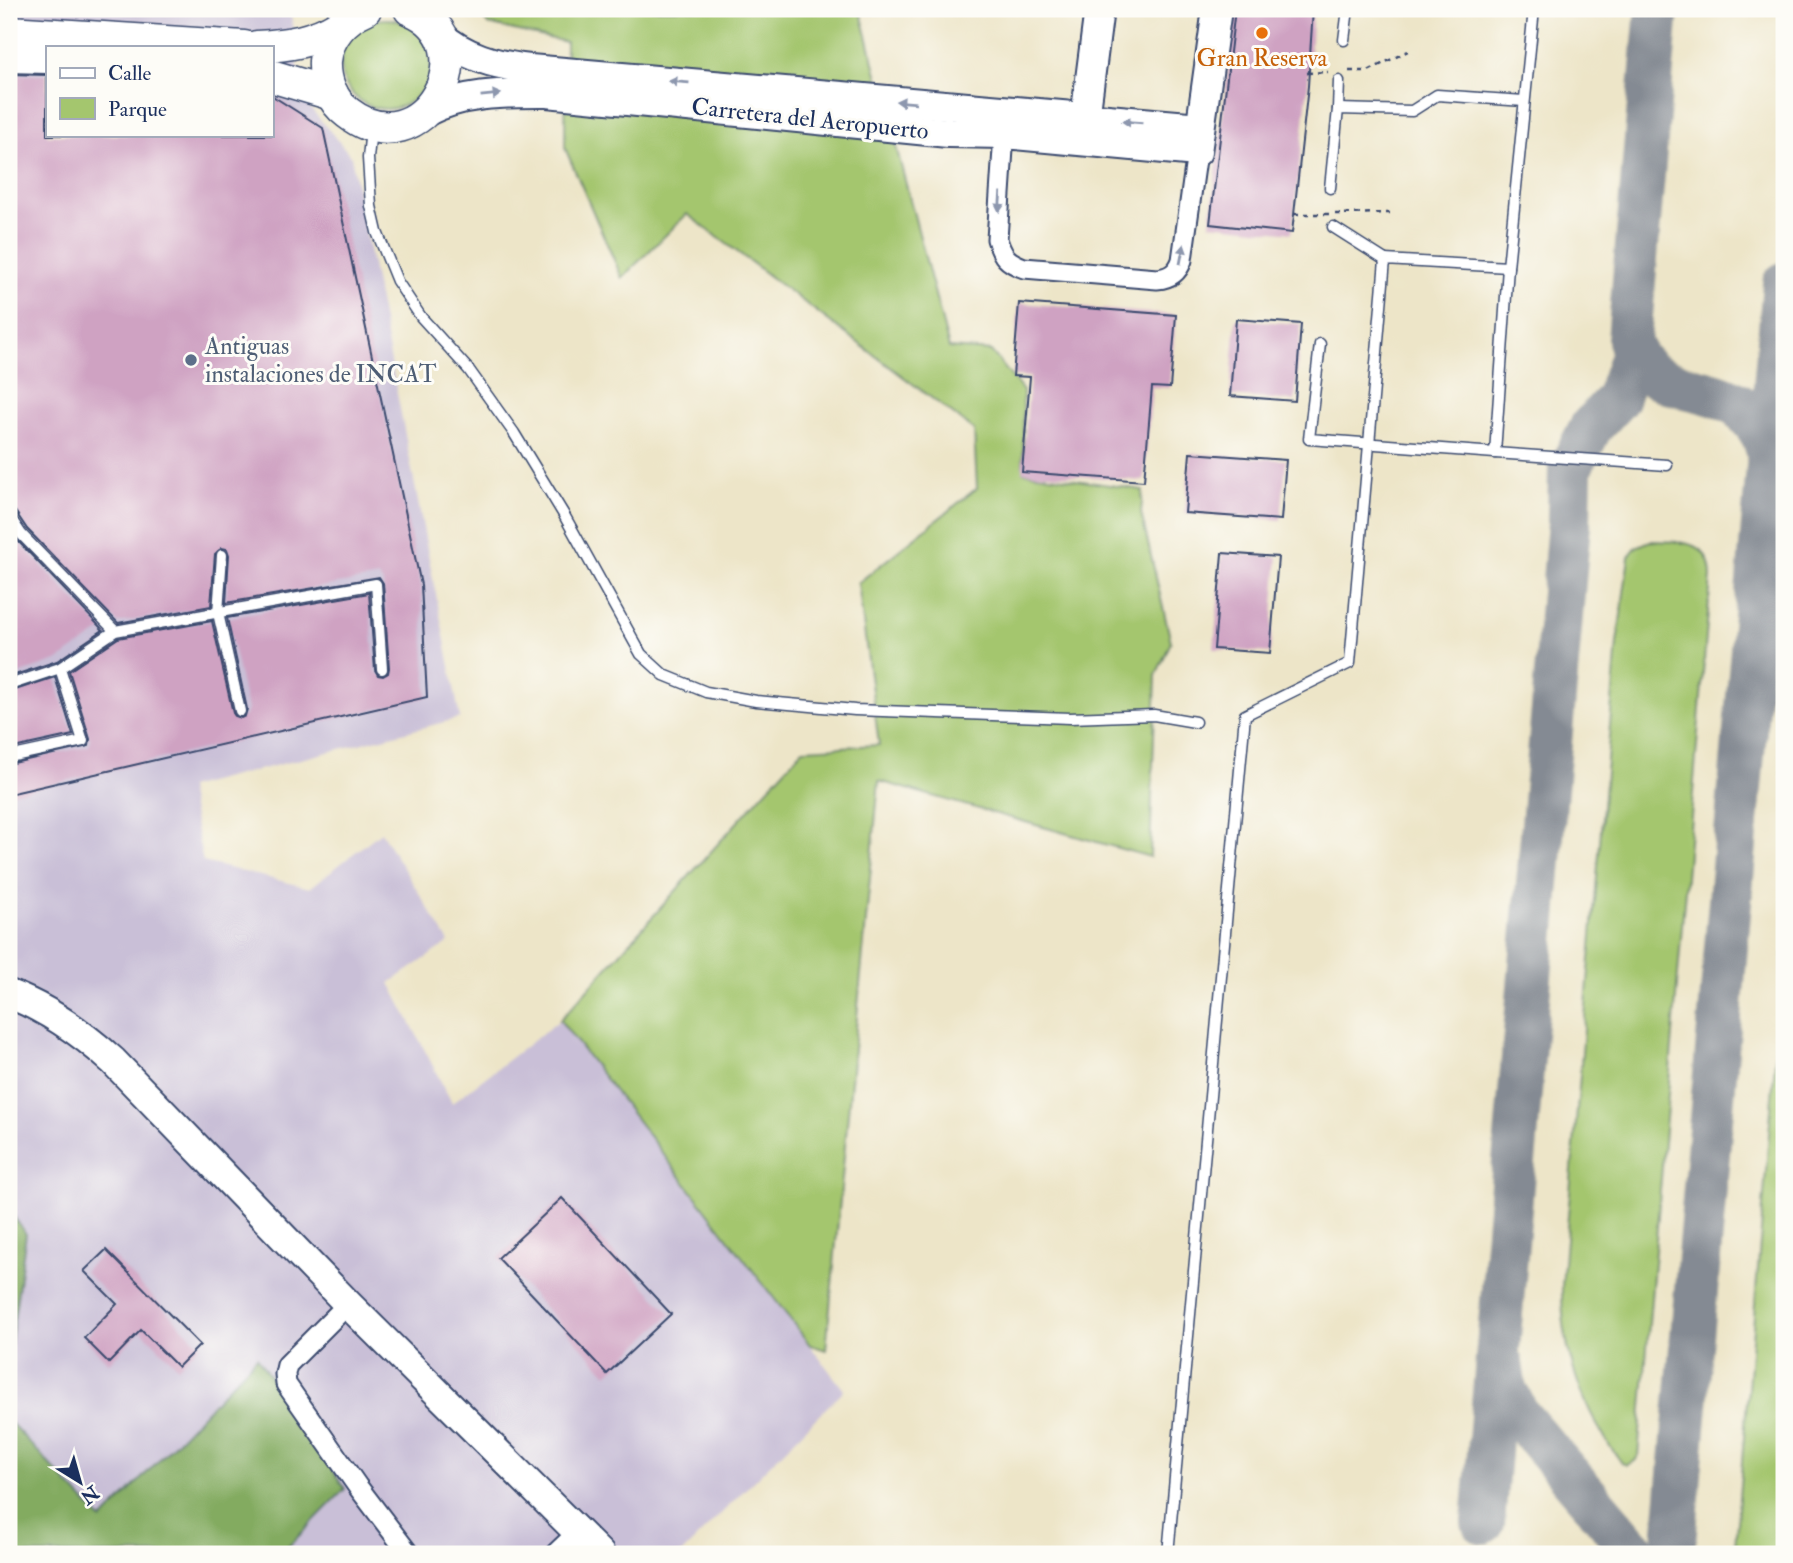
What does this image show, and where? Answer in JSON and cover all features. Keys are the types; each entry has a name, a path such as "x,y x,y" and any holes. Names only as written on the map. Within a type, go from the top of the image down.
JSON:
{"main road":[{"path":"269,46 305,43 325,35 353,14 365,9"},
{"path":"339,26 325,59 326,77 332,94 342,108 356,119 372,125 391,127 409,122 426,112 437,99 446,75 446,48 429,21 411,9"},
{"path":"9,32 227,46"},
{"path":"9,56 46,57"},
{"path":"273,77 332,94"}],"street":[{"path":"1073,128 1080,9"},
{"path":"1073,128 1099,9"},
{"path":"1004,134 997,239 1006,259 1024,268 1157,278 1170,276 1182,260 1217,9"},
{"name":"Carretera del Aeropuerto","path":"438,33 452,45 478,58 520,68 1198,139"},
{"name":"Carretera del Aeropuerto","path":"426,112 437,106 472,97 506,93 547,93 948,133 1004,134 1073,128"},
{"path":"9,994 58,1018 85,1036 113,1061 348,1304 600,1554"},
{"path":"348,1304 287,1365 286,1384 409,1554"},
{"path":"555,1554 578,1532"}],"lane":[{"path":"1344,40 1348,9"},
{"path":"1495,453 1508,267 1534,9"},
{"path":"1330,188 1342,76"},
{"path":"1338,109 1412,111 1437,94 1524,101"},
{"path":"372,125 368,158 371,206 377,232 397,281 421,317 469,370 514,433 564,515 641,654 664,675 706,692 756,701 843,709 1070,718 1154,715 1195,722"},
{"path":"1333,227 1385,260 1508,267"},
{"path":"1168,1554 1245,715 1350,663 1385,260"},
{"path":"1320,344 1309,439 1667,465"},
{"path":"9,516 22,534 115,631"},
{"path":"222,555 218,612 240,711"},
{"path":"9,685 60,668 115,631 376,584 382,669"},
{"path":"9,757 83,741 60,668"}],"path":[{"path":"1342,76 1368,71 1408,51"},
{"path":"1307,73 1332,72"},
{"path":"1294,214 1390,213"}],"shaded area":[{"path":"9,9 246,9 291,14 301,97 351,156 460,718 188,788 203,862 310,888 381,832 449,942 390,983 452,1103 560,1020 844,1390 681,1554 281,1554 345,1489 102,1520 9,1421 9,1355 26,1235 9,1210"}],"green space":[{"path":"476,9 860,9 949,348 991,351 1023,391 1023,472 1143,490 1141,513 1171,642 1156,675 1150,857 879,781 826,1350 810,1345 560,1020 803,749 879,745 858,583 977,488 974,430 687,214 622,278 565,148 566,42 488,24"},
{"path":"386,19 403,22 418,32 428,47 431,64 428,81 418,96 403,106 386,109 369,106 354,96 344,81 341,64 344,47 354,32 369,22"},
{"path":"1650,541 1681,542 1698,548 1705,555 1711,576 1638,1456 1627,1465 1622,1463 1596,1423 1577,1380 1565,1334 1562,1286 1617,643 1629,557 1636,547"},
{"path":"1784,952 1784,1554 1735,1554 1735,1546"},
{"path":"9,1210 26,1234 9,1355"},
{"path":"257,1357 345,1489 281,1554 9,1554 9,1421 102,1520"}],"building":[{"path":"1235,9 1313,9 1308,86 1292,233 1210,224"},
{"name":"Antiguas instalaciones de INCAT","path":"9,74 46,75 46,136 273,136 273,96 323,128 421,585 427,697 9,794 9,764 89,746 90,739 69,671 118,638 212,621 233,713 241,718 245,716 247,709 227,618 369,593 375,670 378,675 383,676 388,673 389,668 383,583 379,577 226,603 229,555 227,549 222,548 215,554 211,606 118,623 27,529 15,511 9,509"},
{"path":"1019,303 1176,315 1170,388 1152,387 1144,481 1022,472 1030,377 1013,376"},
{"path":"1236,319 1301,324 1295,401 1230,396"},
{"path":"1190,453 1286,460 1281,520 1185,513"},
{"path":"9,529 103,630 57,661 9,677"},
{"path":"1222,553 1278,557 1270,653 1214,649"},
{"path":"55,677 73,735 9,749 9,692"},
{"path":"562,1198 671,1314 607,1374 498,1258"},
{"path":"106,1250 200,1345 178,1367 141,1330 109,1363 84,1338 117,1304 84,1271"}],"taxiway":[{"path":"1657,9 1629,340 1636,357 1646,370 1659,378 1720,396 1739,406 1761,433 1769,462"},
{"path":"1673,1554 1784,284"},
{"path":"1483,1522 1569,523 1570,468 1591,427 1617,399 1633,353"},
{"path":"1501,1364 1505,1391 1519,1416 1637,1554"}],"place":[{"name":"Gran Reserva","path":"1262,33"},
{"name":"Antiguas instalaciones de INCAT","path":"191,360"}]}
